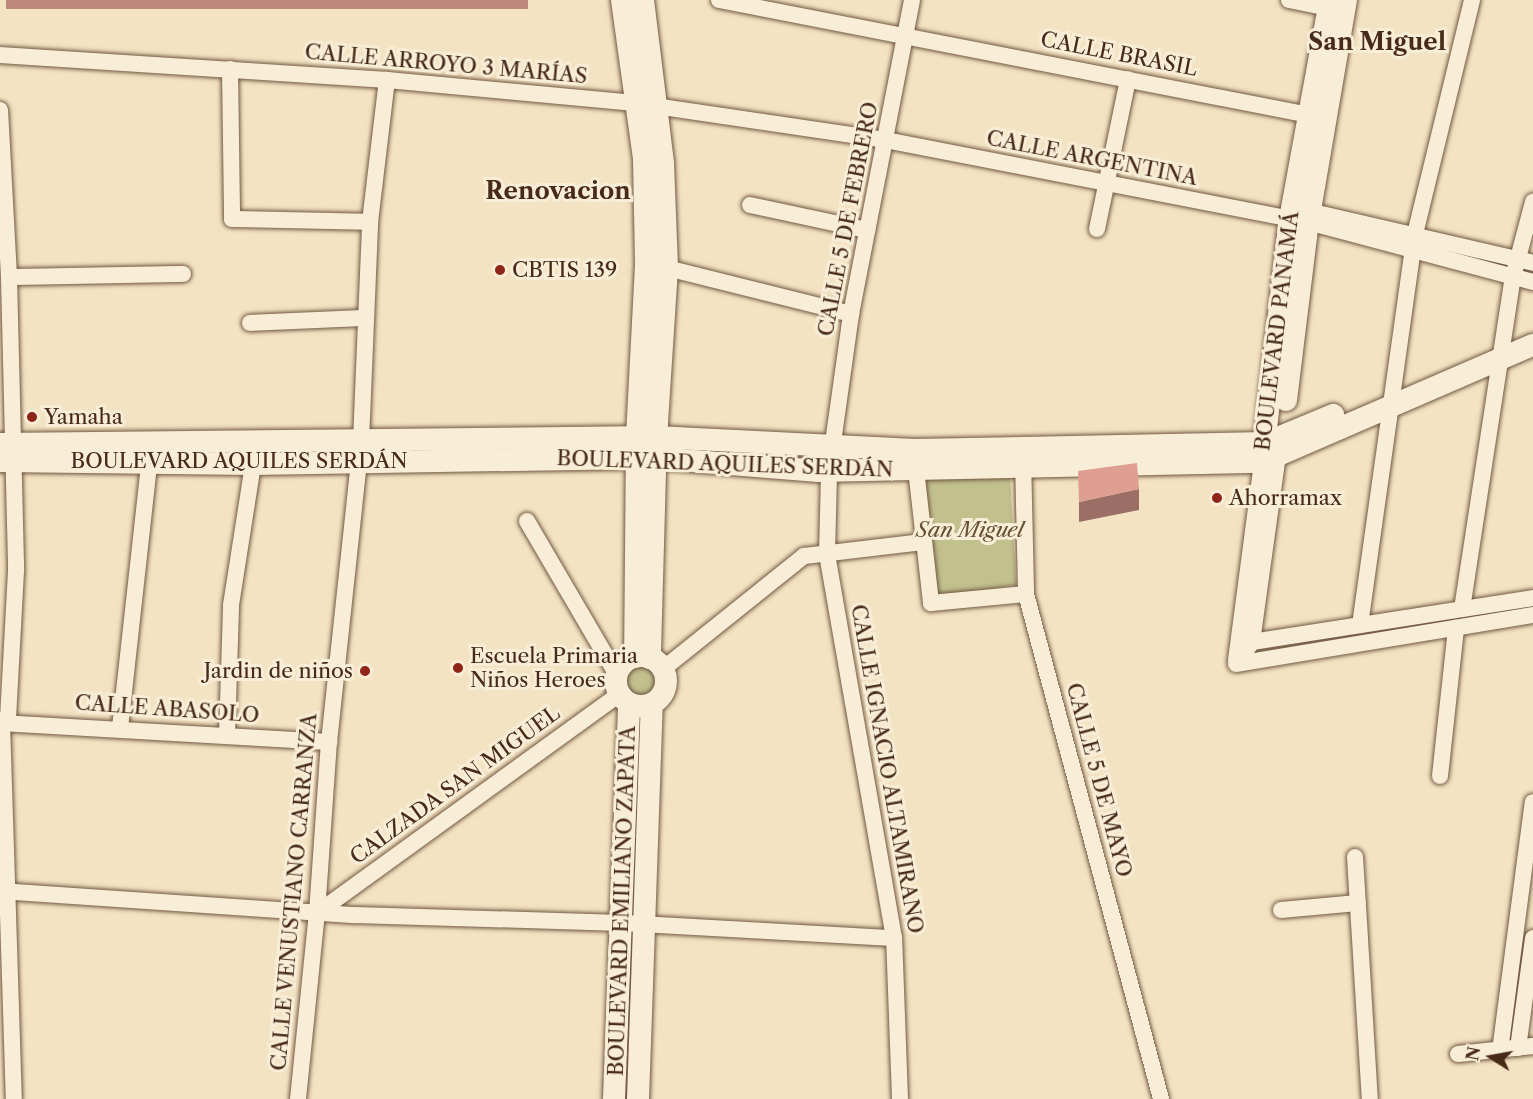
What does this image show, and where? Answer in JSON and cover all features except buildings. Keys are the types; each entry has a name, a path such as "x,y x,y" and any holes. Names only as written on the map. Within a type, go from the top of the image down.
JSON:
{"street":[{"path":"527,521 622,691 637,706 652,704 660,698 665,689 649,661 644,159 622,0"},
{"path":"643,0 658,107 663,163 667,268 646,448"},
{"name":"CALLE BRASIL","path":"719,0 905,34 1317,117"},
{"name":"CALLE 5 DE FEBRERO","path":"831,447 851,314 912,0"},
{"path":"1289,0 1337,5"},
{"path":"1360,625 1394,397 1414,242 1472,0"},
{"name":"BOULEVARD PANAMÁ","path":"1252,642 1300,215 1337,5"},
{"name":"CALLE ARROYO 3 MARÍAS","path":"0,55 387,80 635,103 885,140"},
{"path":"231,69 232,219 370,222"},
{"path":"1097,229 1128,79"},
{"name":"CALLE VENUSTIANO CARRANZA","path":"298,1099 316,913 328,742 360,451 370,222 387,80"},
{"path":"0,110 9,277 6,452 8,717 1,722 3,891 14,1099"},
{"name":"CALLE ARGENTINA","path":"885,140 1105,184 1300,215 1414,242"},
{"path":"1462,609 1514,277 1526,261 1533,202"},
{"path":"750,205 867,230"},
{"path":"1414,242 1526,261"},
{"path":"1414,242 1533,282"},
{"path":"667,268 851,314"},
{"path":"9,277 183,274"},
{"path":"250,323 366,318"},
{"name":"BOULEVARD AQUILES SERDÁN","path":"1501,353 1533,330"},
{"name":"BOULEVARD AQUILES SERDÁN","path":"646,448 829,471 916,460 1272,449 1501,353 1533,345"},
{"name":"BOULEVARD AQUILES SERDÁN","path":"6,452 831,447 916,460"},
{"name":"CALLE IGNACIO ALTAMIRANO","path":"831,447 827,555 894,938 900,1099"},
{"name":"BOULEVARD PANAMÁ","path":"1236,664 1272,449"},
{"name":"BOULEVARD AQUILES SERDÁN","path":"6,452 149,464 253,464 360,451"},
{"name":"CALLE 5 DE MAYO","path":"1023,458 1026,594 1161,1099"},
{"path":"916,460 931,603 1026,594"},
{"path":"120,728 149,464"},
{"path":"227,735 231,605 253,464"},
{"path":"622,691 621,667 649,661 804,556 923,542"},
{"path":"1236,664 1252,642 1533,598"},
{"path":"1236,664 1533,615"},
{"path":"1440,776 1456,628"},
{"name":"CALZADA SAN MIGUEL","path":"316,913 622,691"},
{"name":"BOULEVARD EMILIANO ZAPATA","path":"614,1099 622,923 622,691"},
{"name":"BOULEVARD EMILIANO ZAPATA","path":"638,1099 652,704"},
{"name":"CALLE ABASOLO","path":"1,722 328,742"},
{"path":"1500,1051 1532,810"},
{"path":"1355,857 1370,1099"},
{"path":"351,888 355,915"},
{"path":"3,891 316,913 646,924 894,938"},
{"path":"1281,910 1358,903"},
{"path":"1458,1054 1526,1047 1533,938"}],"green space":[{"name":"San Miguel","path":"1010,473 1016,585 936,597 921,475"},
{"path":"641,662 653,667 658,679 653,691 641,696 629,691 624,679 629,667"}],"place":[{"name":"CBTIS 139","path":"500,270"},
{"name":"Yamaha","path":"32,417"},
{"name":"Ahorramax","path":"1217,498"},
{"name":"Escuela Primaria Niños Heroes","path":"458,668"},
{"name":"Jardin de niños","path":"365,671"}],"district":[{"name":"San Miguel","path":"1377,42"},
{"name":"Renovacion","path":"558,191"}]}
